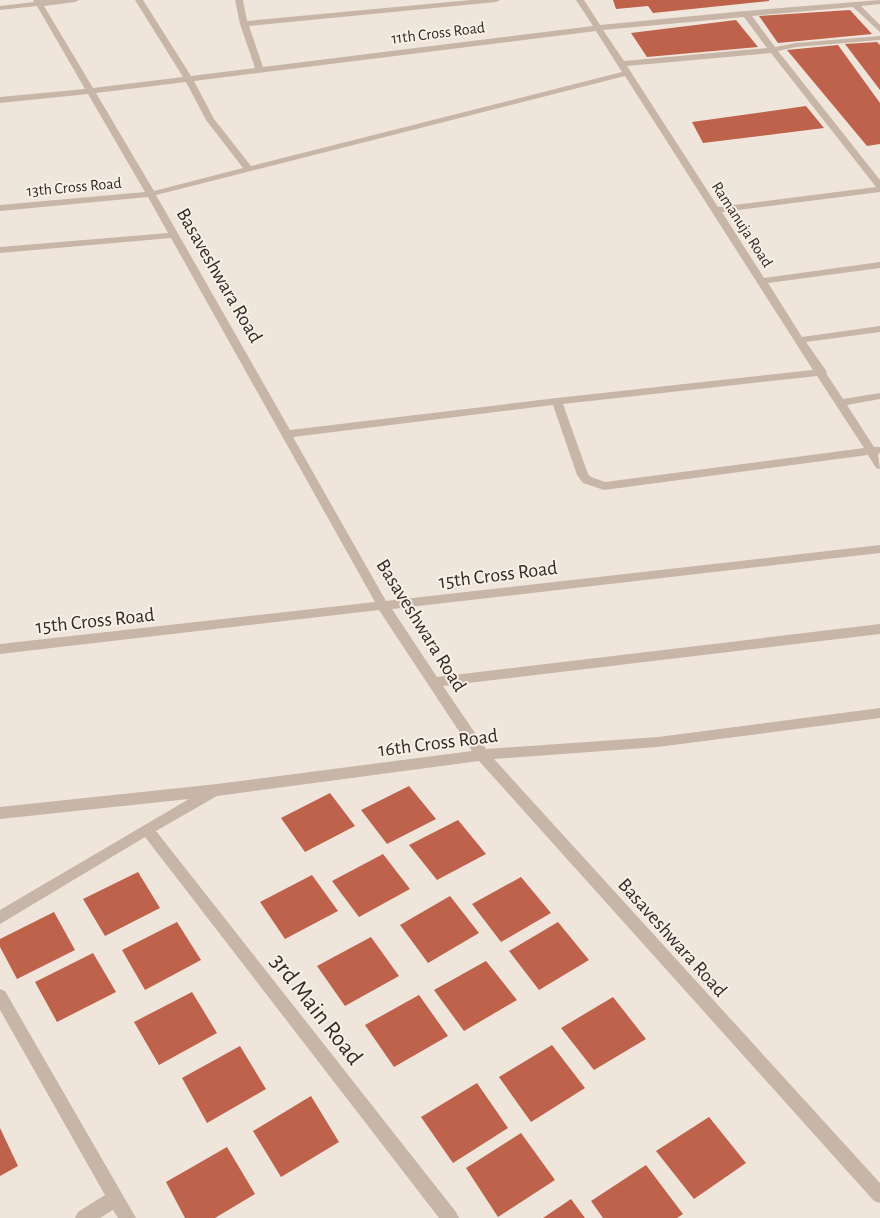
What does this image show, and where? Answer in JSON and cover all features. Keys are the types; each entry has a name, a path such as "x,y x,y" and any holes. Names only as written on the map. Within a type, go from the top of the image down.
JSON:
{"street":[{"path":"0,8 38,2 75,0"},
{"path":"139,0 188,78 210,120 249,169"},
{"path":"239,0 244,24 260,69"},
{"path":"244,24 496,0"},
{"name":"Ramanuja Road","path":"580,0 800,340 875,450 880,465"},
{"name":"Basaveshwara Road","path":"38,2 151,194 383,606 482,755 880,1195"},
{"name":"11th Cross Road","path":"0,100 91,91 598,28 744,13 880,2"},
{"path":"856,4 880,30"},
{"path":"744,13 880,188"},
{"name":"13th Cross Road","path":"0,208 151,194 624,68 772,50 796,45 880,38"},
{"path":"716,210 880,188"},
{"path":"0,250 174,235"},
{"path":"762,281 880,266"},
{"path":"800,340 880,329"},
{"path":"287,434 556,401 822,372"},
{"path":"841,402 880,396"},
{"path":"556,401 583,475 587,480 604,486 875,450"},
{"name":"15th Cross Road","path":"0,649 880,549"},
{"path":"433,682 880,629"},
{"name":"16th Cross Road","path":"0,813 217,790 482,755 658,742 880,713"},
{"path":"0,918 147,828 217,790"},
{"name":"3rd Main Road","path":"147,828 450,1218"},
{"path":"0,996 127,1218"},
{"path":"84,1218 116,1198"}],"building":[{"path":"613,0 769,1 653,13 648,6 616,9"},
{"path":"850,10 872,34 778,43 759,16"},
{"path":"736,20 758,47 647,57 631,33"},
{"path":"877,42 880,45 880,90 845,44"},
{"path":"838,45 880,103 880,144 867,146 787,50"},
{"path":"806,106 824,128 703,143 692,122"},
{"path":"409,786 436,819 387,844 361,810"},
{"path":"330,793 355,826 305,852 281,818"},
{"path":"458,820 486,854 437,880 409,845"},
{"path":"383,854 410,889 359,917 332,881"},
{"path":"138,872 160,908 105,936 83,899"},
{"path":"312,875 338,911 285,939 260,902"},
{"path":"521,877 551,913 501,942 472,904"},
{"path":"450,896 479,933 428,963 400,925"},
{"path":"54,912 75,950 17,979 0,947 0,939"},
{"path":"177,922 201,960 145,990 122,950"},
{"path":"558,922 589,960 539,990 509,951"},
{"path":"371,937 399,976 345,1006 317,966"},
{"path":"93,953 116,992 57,1022 35,982"},
{"path":"486,961 517,1000 464,1031 434,990"},
{"path":"192,992 217,1033 159,1065 134,1022"},
{"path":"419,995 448,1036 394,1067 365,1025"},
{"path":"613,997 646,1039 594,1070 561,1028"},
{"path":"552,1045 585,1088 531,1122 499,1077"},
{"path":"240,1046 266,1089 207,1123 182,1078"},
{"path":"477,1083 508,1128 453,1163 421,1117"},
{"path":"311,1096 339,1142 281,1177 253,1131"},
{"path":"709,1117 746,1163 694,1199 656,1151"},
{"path":"0,1128 18,1166 0,1176"},
{"path":"521,1133 555,1180 498,1217 466,1168"},
{"path":"227,1147 255,1194 215,1218 185,1218 166,1182"},
{"path":"646,1165 683,1214 677,1218 603,1218 591,1201"},
{"path":"571,1199 585,1218 543,1218"}]}
